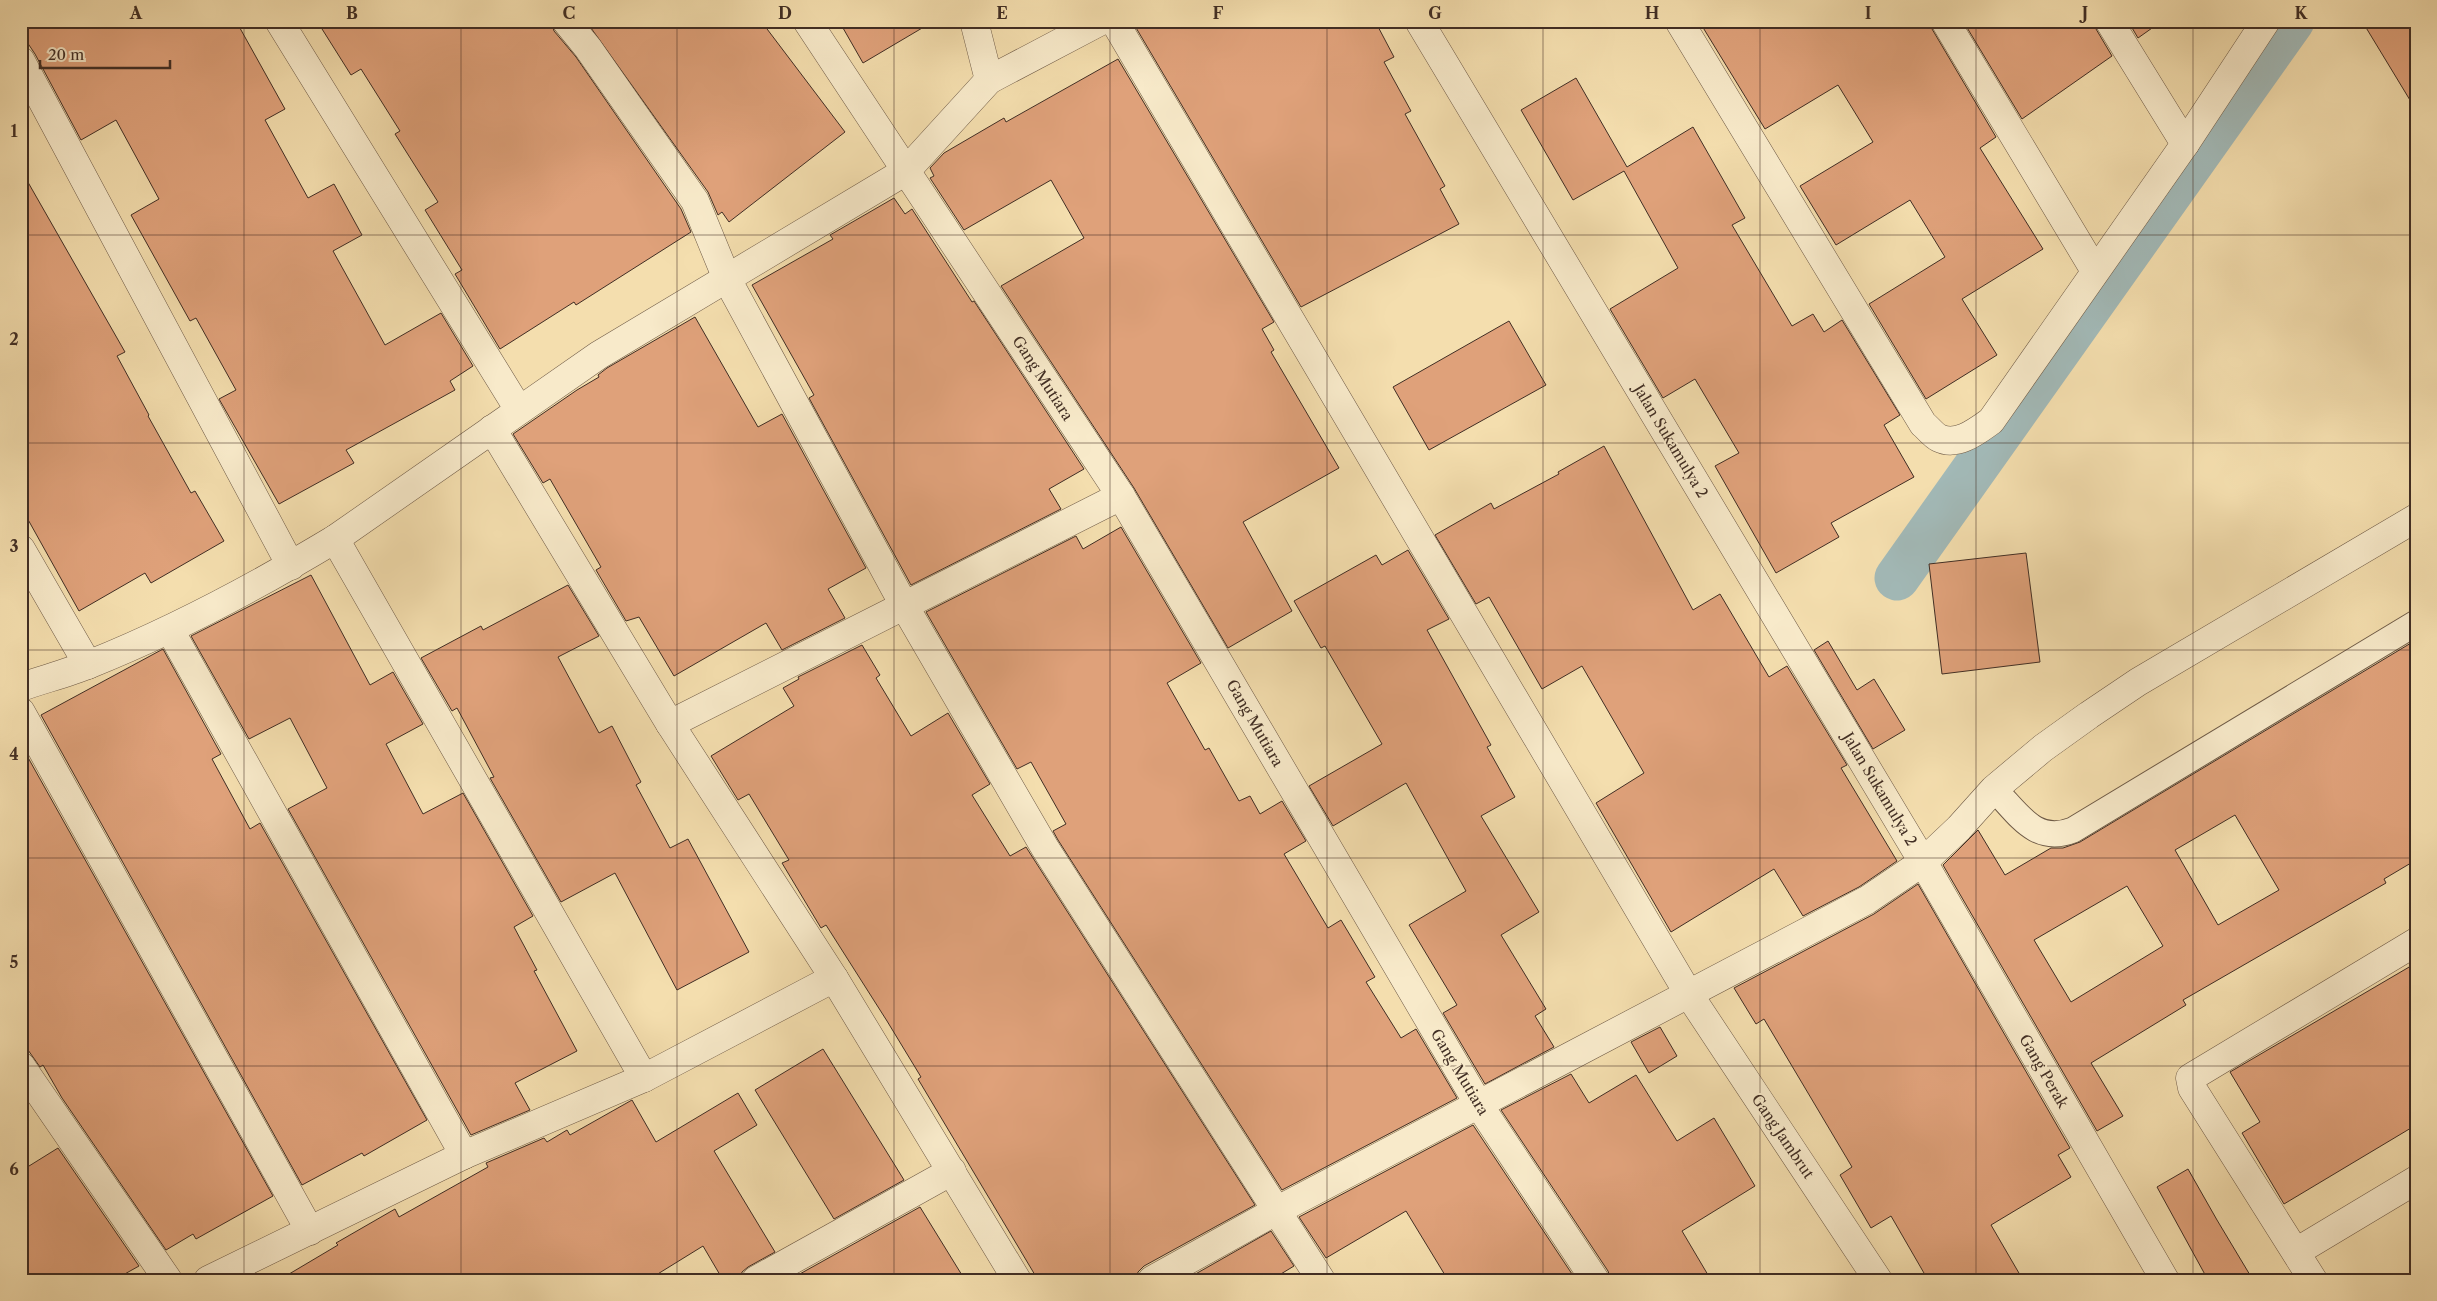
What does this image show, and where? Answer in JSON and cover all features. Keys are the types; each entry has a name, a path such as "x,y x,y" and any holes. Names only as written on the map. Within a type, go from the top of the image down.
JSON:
{"street":[{"path":"279,21 519,410"},
{"path":"566,21 588,48 695,201 727,279 905,607 1045,848 1320,1280"},
{"name":"Gang Mutiara","path":"807,21 1121,496 1479,1105 1595,1280"},
{"path":"974,21 989,80"},
{"path":"21,687 88,665 170,630 291,566 335,539 599,355 906,171 989,80 1101,21"},
{"name":"Gang Jambrut","path":"1114,21 1688,993 1878,1280"},
{"name":"Jalan Sukamulya 2","path":"1418,21 1924,862"},
{"path":"1679,21 1923,424 1940,438 1955,440 1972,434 1991,421 2185,144 2266,21"},
{"path":"1945,21 2095,272"},
{"path":"2109,21 2185,144"},
{"path":"21,61 291,566"},
{"path":"492,429 670,724 834,978 1017,1280"},
{"path":"670,724 905,607 1121,496"},
{"path":"1152,1280 1276,1211 1867,900 1924,862 1959,828 1994,789 2043,748 2138,682 2416,518"},
{"path":"335,539 644,1078"},
{"path":"21,549 88,665"},
{"path":"170,630 464,1155"},
{"path":"21,712 310,1231"},
{"name":"Gang Perak","path":"1924,862 2164,1280"},
{"path":"2313,1280 2192,1088 2190,1078 2416,942"},
{"path":"208,1280 464,1155 644,1078 834,978"},
{"path":"21,1066 168,1280"},
{"path":"756,1280 952,1171"},
{"path":"2296,1252 2416,1180"}],"lane":[{"path":"1994,789 2036,832 2051,836 2074,830 2416,623"}],"building":[{"path":"21,21 236,21 285,109 265,120 308,198 334,184 362,235 333,251 385,345 441,313 473,366 450,381 455,390 346,450 354,463 279,504 219,399 236,390 196,318 190,321 131,215 159,199 116,120 81,140 35,54 21,33"},
{"path":"317,21 551,21 554,31 576,57 681,209 691,232 576,305 574,302 500,349 455,274 462,270 425,210 438,202 395,134 400,131 361,69 351,75"},
{"path":"586,21 761,21 845,132 729,222 722,212 718,215 708,192"},
{"path":"839,21 934,21 863,63"},
{"path":"1132,21 1375,21 1394,57 1384,62 1411,111 1405,114 1445,186 1440,189 1459,224 1301,307"},
{"path":"1699,21 1929,21 1996,137 1980,148 2043,249 1962,299 1997,355 1926,399 1869,304 1945,257 1910,200 1836,245 1800,186 1873,142 1838,85 1765,129"},
{"path":"1963,21 2093,21 2112,56 2022,119"},
{"path":"2128,21 2162,21 2138,38"},
{"path":"2362,21 2416,21 2416,110"},
{"path":"1118,59 1274,322 1262,329 1274,350 1271,352 1339,468 1243,522 1292,611 1228,648 1134,488 1001,286 1084,238 1051,180 964,230 930,178 934,176 930,168 944,153 1004,118 1006,122"},
{"path":"1576,78 1627,167 1693,127 1745,218 1732,225 1792,326 1813,314 1824,332 1842,320 1900,415 1884,425 1914,477 1831,523 1839,537 1776,573 1715,466 1739,453 1695,379 1663,398 1610,309 1678,268 1624,171 1573,200 1521,110"},
{"path":"21,170 125,352 117,356 148,416 191,493 195,491 224,541 151,583 145,573 79,611 21,507"},
{"path":"894,198 905,214 912,209 1084,469 1049,489 1061,509 911,585 809,398 814,395 752,285 833,239 830,235"},
{"path":"695,317 758,427 782,414 866,568 828,589 845,618 782,650 766,623 674,676 639,617 626,621 596,570 601,567 550,479 543,483 513,434 599,377 598,375 607,368"},
{"path":"1509,321 1546,385 1429,450 1393,387"},
{"path":"1604,446 1693,610 1720,594 1769,677 1787,666 1847,765 1841,768 1897,861 1859,887 1803,916 1774,869 1671,932 1596,803 1644,773 1582,666 1542,689 1489,597 1476,604 1435,535 1491,503 1494,509 1559,474 1558,472"},
{"path":"1121,527 1201,663 1167,683 1205,750 1209,748 1239,801 1250,796 1260,814 1282,801 1306,841 1284,854 1328,928 1341,920 1375,977 1366,982 1401,1038 1416,1029 1457,1098 1282,1190 1058,840 1053,831 1066,824 1031,762 1017,769 926,612 1076,536 1083,549"},
{"path":"1408,550 1449,619 1427,630 1491,745 1487,747 1515,797 1481,816 1539,912 1501,935 1546,1009 1535,1016 1554,1047 1485,1084 1443,1013 1457,1005 1409,925 1466,891 1406,783 1333,826 1309,786 1382,744 1325,646 1321,648 1294,601 1376,555 1382,565"},
{"path":"2026,553 2040,662 1942,674 1929,564"},
{"path":"311,575 370,685 393,672 423,724 386,744 423,814 463,793 533,916 514,927 537,970 534,971 577,1051 515,1083 530,1110 471,1135 288,809 327,788 290,718 249,739 191,636"},
{"path":"568,585 599,636 558,657 599,733 612,726 641,782 636,785 670,848 688,839 749,952 677,990 615,873 561,902 490,778 494,777 457,708 452,711 421,658 481,626 483,630"},
{"path":"2416,640 2416,860 2384,879 2386,883 2183,1000 2186,1005 2091,1063 2123,1116 2097,1131 1943,865 1978,830 2005,875 2051,848 2063,848 2080,842","holes":["2235,815 2279,890 2218,925 2175,850","2127,886 2163,946 2071,1002 2034,940"]},
{"path":"1828,641 1857,690 1874,679 1905,730 1873,749 1814,650"},
{"path":"862,645 880,675 876,678 911,736 948,713 990,784 972,795 1010,856 1026,847 1255,1205 1144,1266 1138,1272 1136,1280 1038,1280 918,1079 921,1077 887,1021 826,925 821,928 782,863 789,860 749,794 738,800 711,756 794,706 783,688 799,679 798,677"},
{"path":"163,649 221,754 212,759 250,829 260,823 427,1120 364,1156 362,1153 302,1185 41,715"},
{"path":"21,745 273,1196 196,1239 193,1234 166,1250 62,1098 43,1065 40,1067 21,1040"},
{"path":"1918,884 2070,1148 2058,1155 2071,1177 1991,1225 2023,1280 1928,1280 1891,1216 1871,1228 1840,1175 1852,1167 1764,1019 1756,1024 1734,988 1874,914"},
{"path":"2416,963 2416,1125 2284,1204 2242,1133 2260,1122 2230,1072"},
{"path":"1660,1027 1677,1056 1649,1073 1631,1042"},
{"path":"823,1049 904,1180 834,1219 755,1090"},
{"path":"1571,1074 1589,1103 1636,1075 1677,1141 1714,1118 1755,1186 1682,1231 1711,1280 1611,1280 1608,1271 1501,1110"},
{"path":"738,1093 757,1125 714,1151 775,1252 748,1267 742,1272 740,1280 723,1280 703,1246 648,1280 279,1280 338,1245 336,1243 395,1209 399,1217 488,1167 486,1163 544,1138 547,1142 567,1130 570,1135 632,1100 656,1142"},
{"path":"1473,1125 1576,1280 1448,1280 1406,1211 1326,1258 1299,1217"},
{"path":"58,1148 139,1266 114,1280 21,1280 21,1171"},
{"path":"2188,1169 2253,1280 2208,1280 2157,1187"},
{"path":"920,1207 965,1280 789,1280"},
{"path":"1271,1231 1294,1266 1271,1280 1185,1280"}],"waterway":[{"path":"1897,578 2292,21"}]}
